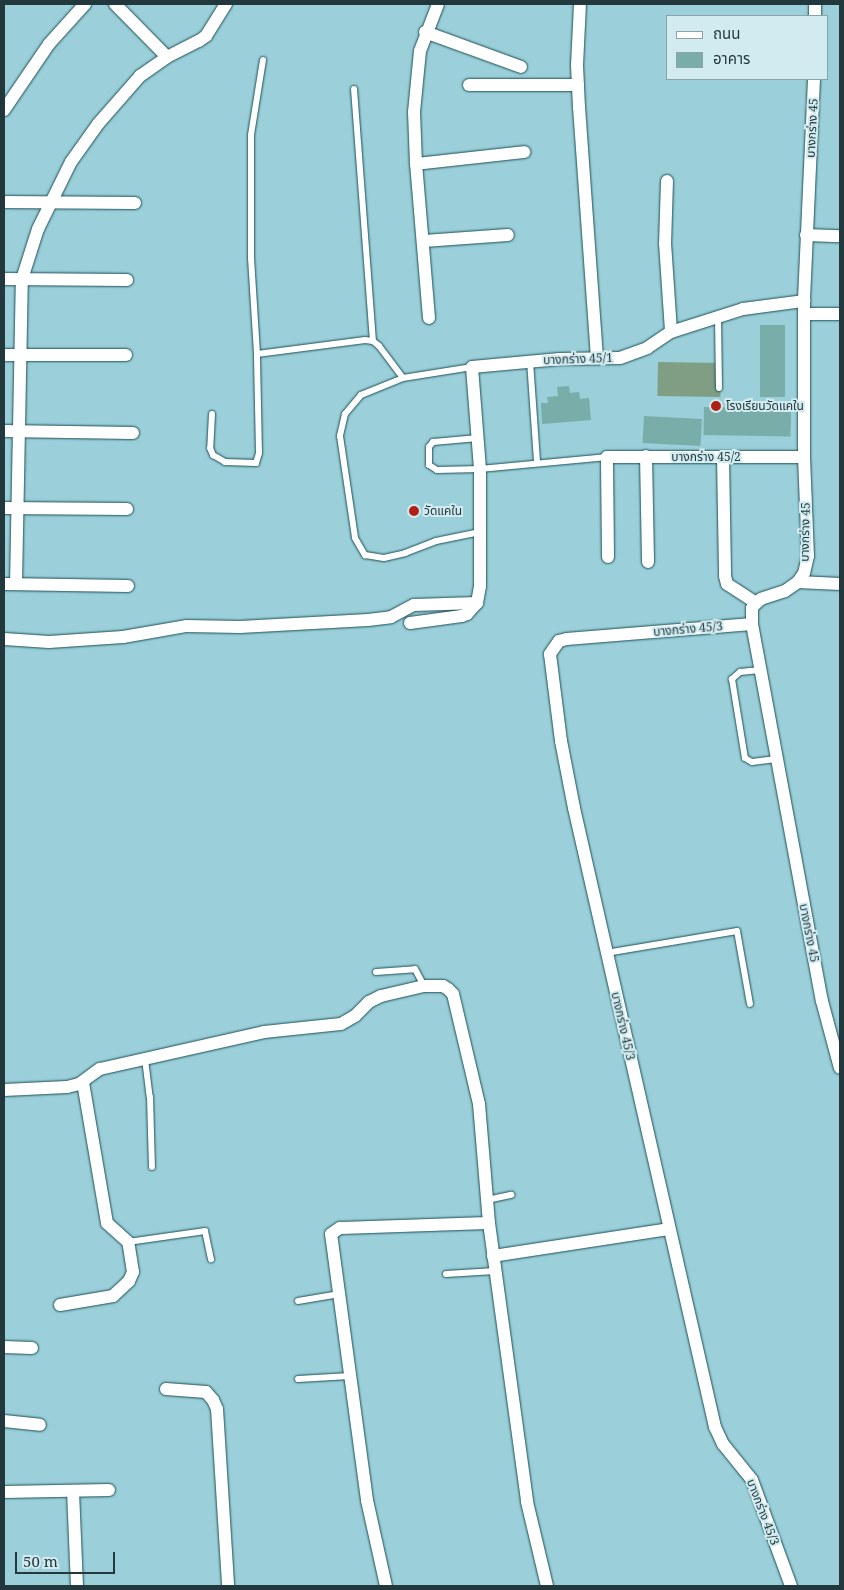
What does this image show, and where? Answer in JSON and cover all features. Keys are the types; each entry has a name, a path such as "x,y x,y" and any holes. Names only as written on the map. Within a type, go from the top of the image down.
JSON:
{"street":[{"path":"4,110 49,44 86,4"},
{"path":"115,4 167,57"},
{"path":"128,586 10,584 17,508 22,279 31,247 49,203 71,162 98,124 140,76 167,57 200,41 206,36 226,4"},
{"path":"429,318 416,164 414,112 417,72 425,32 438,4"},
{"path":"580,4 578,85 597,358"},
{"path":"425,32 521,67"},
{"name":"บางกร่าง 45","path":"798,582 804,573 808,556 804,457 804,301 814,80"},
{"path":"470,85 578,85"},
{"path":"416,164 524,152"},
{"path":"666,181 665,243 671,332"},
{"path":"4,202 135,202"},
{"path":"424,241 508,235"},
{"path":"806,235 840,236"},
{"path":"4,279 128,280"},
{"name":"บางกร่าง 45/1","path":"472,366 530,361 620,358 635,353 671,332 743,309 804,301"},
{"path":"804,314 840,314"},
{"path":"4,355 126,355"},
{"path":"410,623 467,614 477,603 480,586 480,468 472,366"},
{"path":"4,430 133,434"},
{"path":"646,456 648,562"},
{"path":"607,457 608,557"},
{"name":"บางกร่าง 45/2","path":"607,457 804,457"},
{"path":"722,457 725,576 727,584 756,603 761,599 785,591 798,582 840,584"},
{"path":"4,508 127,509"},
{"path":"4,639 49,642 123,637 187,626 240,626 368,620 391,617 414,606 477,603"},
{"name":"บางกร่าง 45","path":"756,603 752,608 752,624 776,759 822,1001 840,1068"},
{"name":"บางกร่าง 45/3","path":"752,624 559,640 550,654 560,741 606,953 715,1427 723,1444 752,1480 791,1586"},
{"path":"4,1090 67,1087 83,1082 100,1069 264,1032 341,1024 355,1016 369,1002 381,996 424,986 443,986 453,994 479,1104 489,1223 527,1502 547,1586"},
{"path":"60,1305 113,1296 121,1290 132,1272 128,1242 107,1223 83,1082"},
{"path":"386,1586 367,1500 331,1234 340,1228 489,1223"},
{"path":"493,1256 669,1229"},
{"path":"4,1348 32,1348"},
{"path":"166,1389 206,1392 213,1400 217,1410 228,1586"},
{"path":"4,1421 40,1425"},
{"path":"4,1492 109,1490"},
{"path":"73,1491 77,1586"}],"lane":[{"path":"212,414 210,448 213,456 225,462 256,462 259,453 257,354 251,258 251,135 263,60"},
{"path":"354,89 373,341"},
{"path":"718,317 719,388"},
{"path":"257,354 365,340 373,341 379,346 403,378"},
{"path":"530,361 537,462"},
{"name":"บางกร่าง 45/1","path":"472,366 403,378 361,395 351,404 341,424 340,436 357,545 365,555 384,558 405,554 436,541 480,532"},
{"path":"478,438 433,442 428,446 429,465 437,470 607,457"},
{"path":"760,670 740,672 732,679 745,758 752,762 776,759"},
{"path":"606,953 737,931 750,1004"},
{"path":"376,972 415,969 424,986"},
{"path":"145,1059 150,1097 152,1167"},
{"path":"487,1200 511,1195"},
{"path":"128,1242 205,1231 211,1259"},
{"path":"446,1274 495,1270"},
{"path":"298,1300 339,1294"},
{"path":"298,1379 350,1376"}],"green space":[{"path":"658,362 721,363 720,397 657,396"}],"building":[{"path":"760,325 785,325 785,397 760,397"},
{"path":"569,386 570,393 579,392 580,399 589,398 591,420 542,424 541,403 548,403 547,397 558,396 557,387"},
{"path":"704,407 791,409 790,437 704,435"},
{"path":"644,416 702,419 701,446 643,443"}],"place":[{"name":"โรงเรียนวัดแคใน","path":"716,406"},
{"name":"วัดแคใน","path":"414,511"}]}
